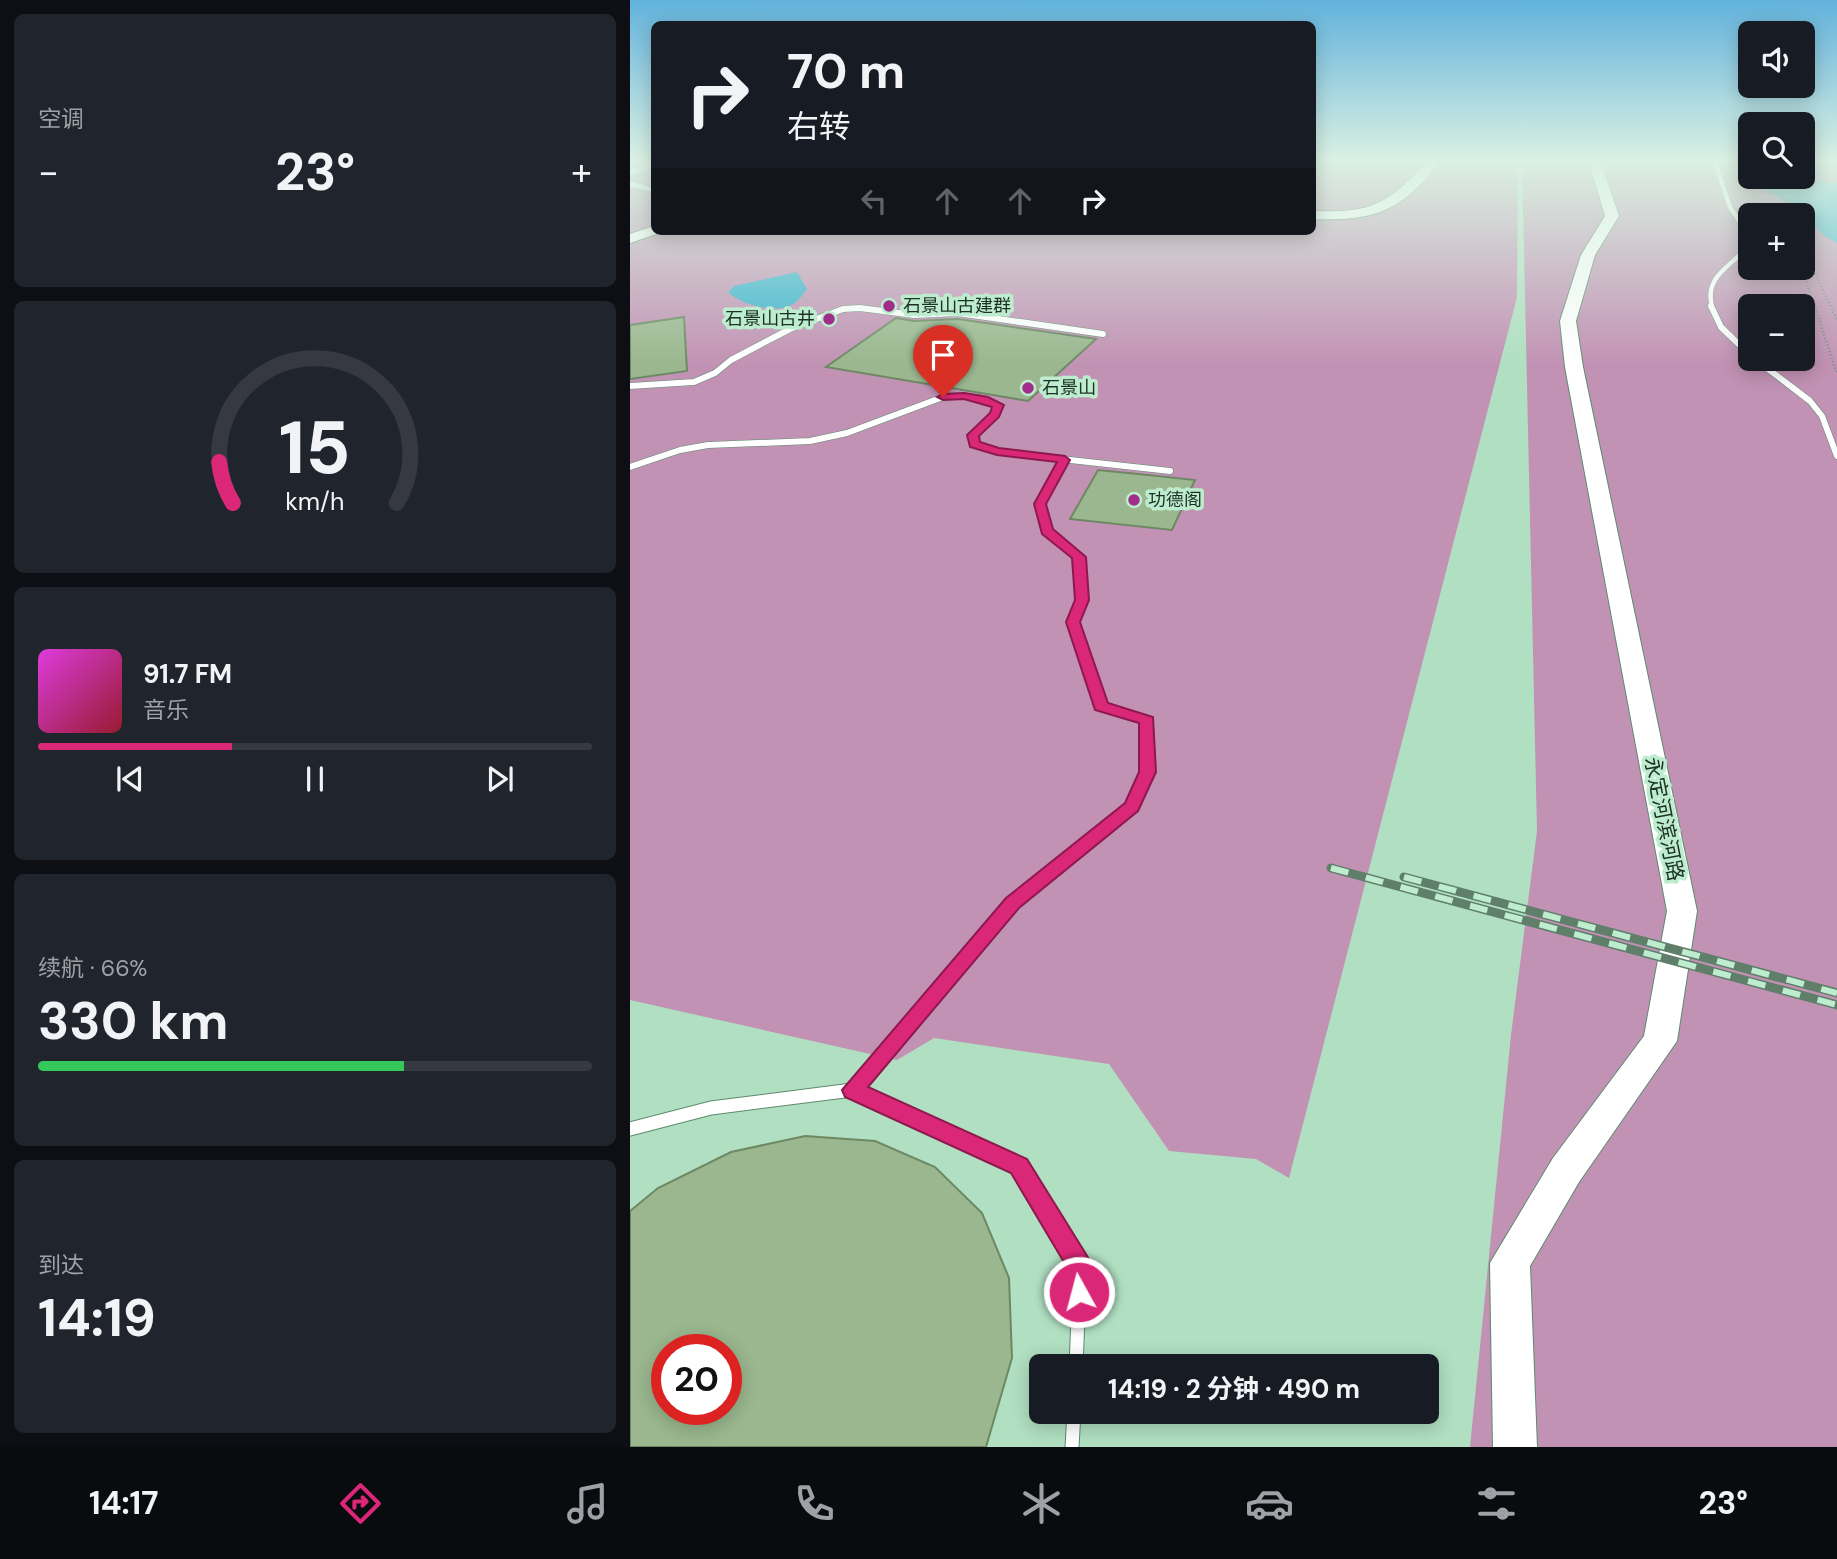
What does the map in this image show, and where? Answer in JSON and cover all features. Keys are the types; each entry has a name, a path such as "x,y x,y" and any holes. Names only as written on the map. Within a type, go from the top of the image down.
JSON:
{"street":[{"name":"永定河滨河路","path":"1515,1447 1510,1263 1566,1170 1660,1041 1682,911 1574,367 1568,321 1588,255 1604,230"},
{"path":"630,239 651,231"}],"lane":[{"path":"1738,346 1717,324 1709,300 1714,279 1726,262 1748,247 1750,237 1745,230"},
{"path":"630,386 694,382 715,373 731,360 790,329 843,309 860,308 914,315 958,313 1102,334"},
{"path":"1771,371 1810,401 1822,416 1837,456"},
{"path":"630,467 680,450 708,445 810,441 847,433 943,397 964,396 984,399 998,405 995,414 973,435 974,444 997,452 1170,471"},
{"path":"852,1090 1013,903 1132,807 1148,772 1147,720 1101,706 1073,622 1082,600 1079,557 1047,531 1043,518 1040,504 1065,460"},
{"path":"630,1129 711,1108 852,1090 1019,1166 1080,1267 1077,1354"},
{"path":"1072,1447 1073,1424"}],"path":[{"path":"1815,273 1837,320"},
{"path":"1806,280 1837,374"}],"shaded area":[{"path":"630,230 651,230 651,235 1316,235 1316,230 1517,230 1517,297 1289,1178 1256,1159 1169,1151 1109,1064 934,1038 897,1060 630,1000"},
{"path":"1524,230 1738,230 1738,280 1815,280 1815,230 1837,230 1837,1447 1470,1447 1511,1035 1537,831"}],"water":[{"path":"1818,230 1837,230 1837,243 1825,236"},
{"path":"797,272 807,289 789,306 762,307 728,293 734,286"}],"building":[{"path":"684,317 687,371 630,379 630,325"},
{"path":"896,318 914,321 958,319 1096,339 1028,401 826,367"},
{"name":"功德阁","path":"1098,470 1195,480 1172,530 1070,519"},
{"path":"805,1136 875,1141 935,1167 982,1213 1009,1278 1012,1358 986,1447 630,1447 630,1211 658,1188 731,1152"}],"railway":[{"path":"1331,868 1837,1005"},
{"path":"1404,877 1837,993"}],"place":[{"name":"石景山古建群","path":"889,306"},
{"name":"石景山古井","path":"829,319"},
{"name":"石景山","path":"1028,388"},
{"name":"功德阁","path":"1134,500"}],"route":[{"path":"943,397 964,396 984,399 998,405 995,414 973,435 974,444 997,452 1065,460 1040,504 1047,531 1079,557 1082,600 1073,622 1101,706 1147,720 1148,772 1132,807 1013,903 852,1090 1019,1166 1080,1267 1079,1292"}]}
